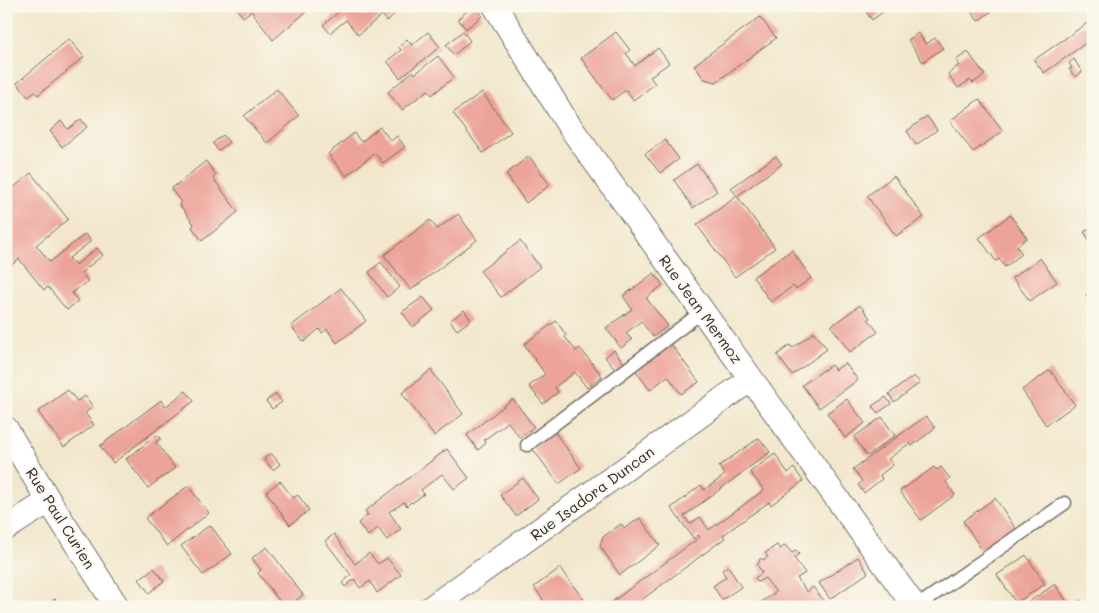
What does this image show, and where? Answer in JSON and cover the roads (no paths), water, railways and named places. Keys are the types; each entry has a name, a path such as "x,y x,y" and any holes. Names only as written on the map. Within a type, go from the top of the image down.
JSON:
{"street":[{"name":"Rue Jean Mermoz","path":"495,6 568,124 915,607"},
{"name":"Rue Isadora Duncan","path":"432,607 751,379"},
{"name":"Rue Paul Curien","path":"6,429 49,501 117,607"},
{"path":"6,528 49,501"}],"lane":[{"path":"527,445 703,311"},
{"path":"915,607 1065,503"}]}
